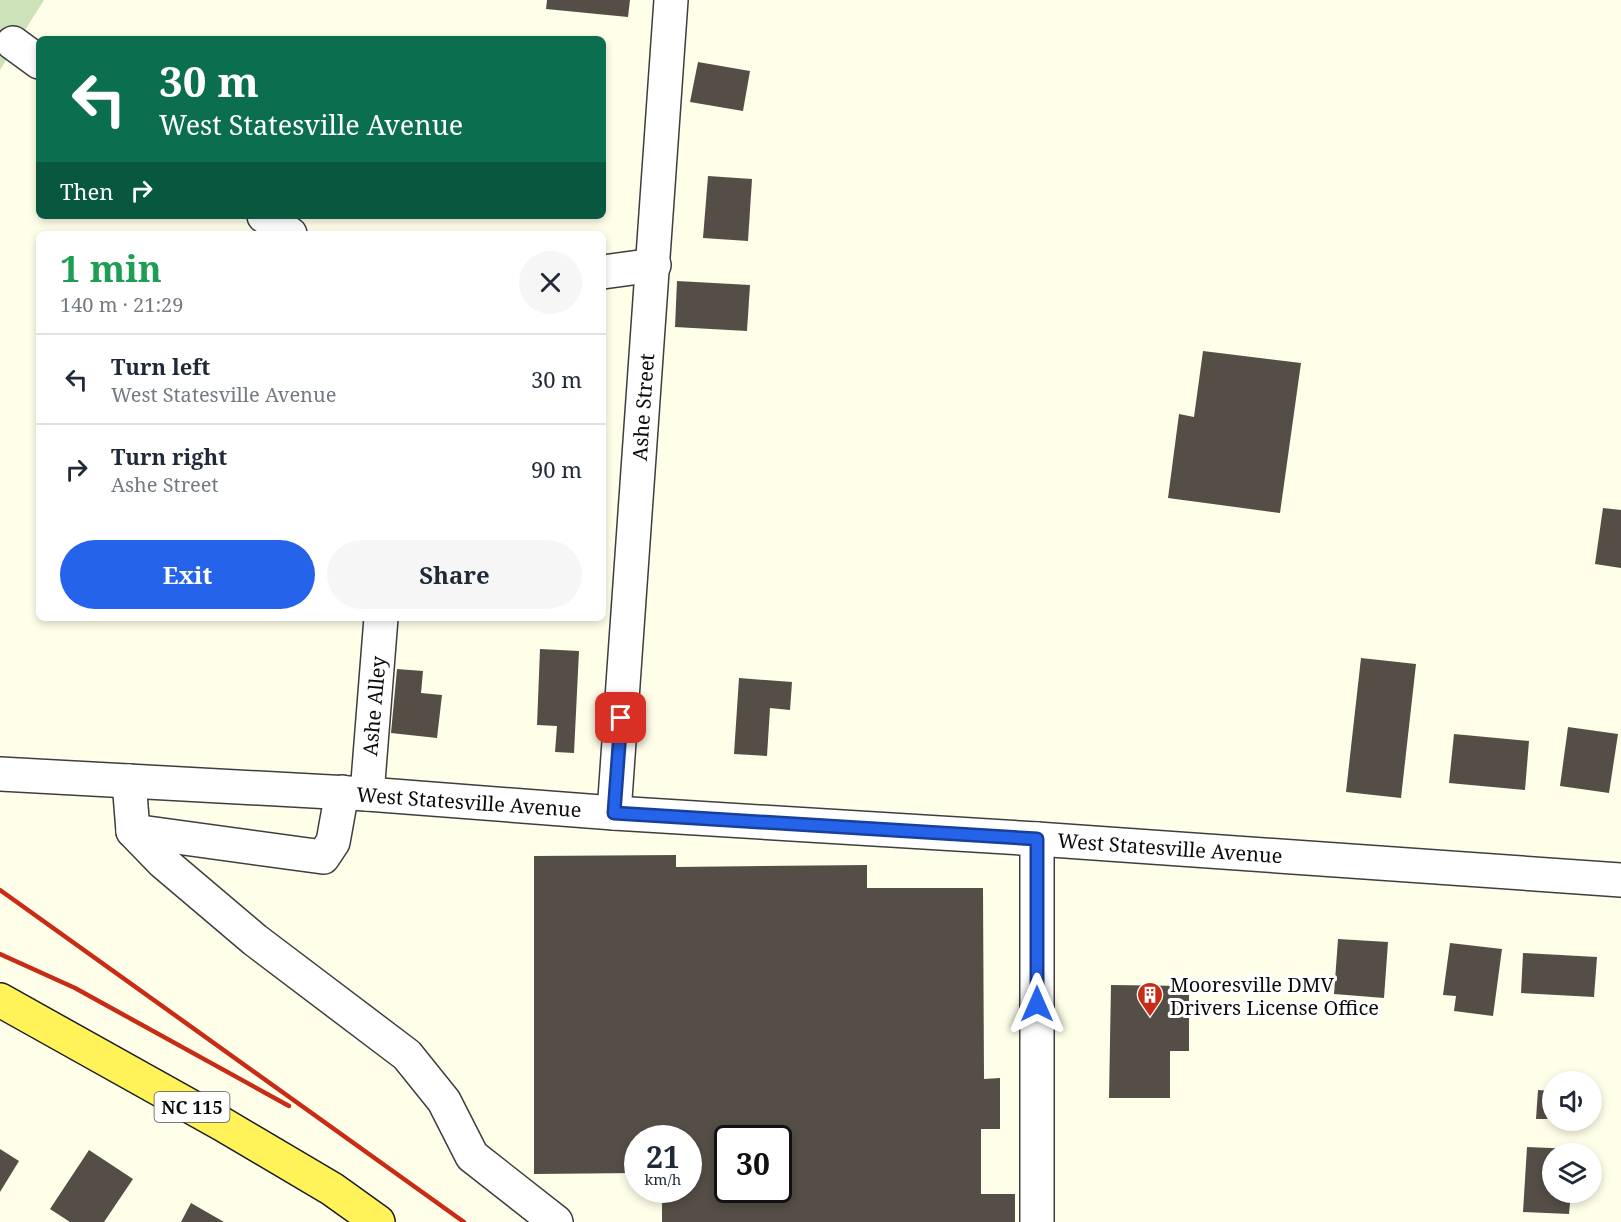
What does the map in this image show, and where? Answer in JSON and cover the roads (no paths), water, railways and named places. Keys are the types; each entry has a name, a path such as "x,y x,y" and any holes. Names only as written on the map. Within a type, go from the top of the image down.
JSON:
{"main road":[{"name":"NC 115","path":"0,1000 232,1130 332,1189 378,1222"}],"street":[{"name":"Ashe Street","path":"614,813 671,0"},
{"path":"4,42 36,60"},
{"path":"268,219 286,231"},
{"path":"606,272 654,265"},
{"name":"Ashe Alley","path":"133,831 323,857 333,842 354,793 381,621"},
{"name":"West Statesville Avenue","path":"0,774 354,793 614,813 1037,839 1621,880"},
{"path":"129,781 133,831 163,862 255,940 407,1054 444,1101 472,1156 555,1222"},
{"path":"1036,1222 1037,839"}],"railway":[{"path":"0,890 464,1222"},
{"path":"0,954 75,988 289,1106"}],"place":[{"name":"Mooresville DMV Drivers License Office","path":"1150,1018"}]}
